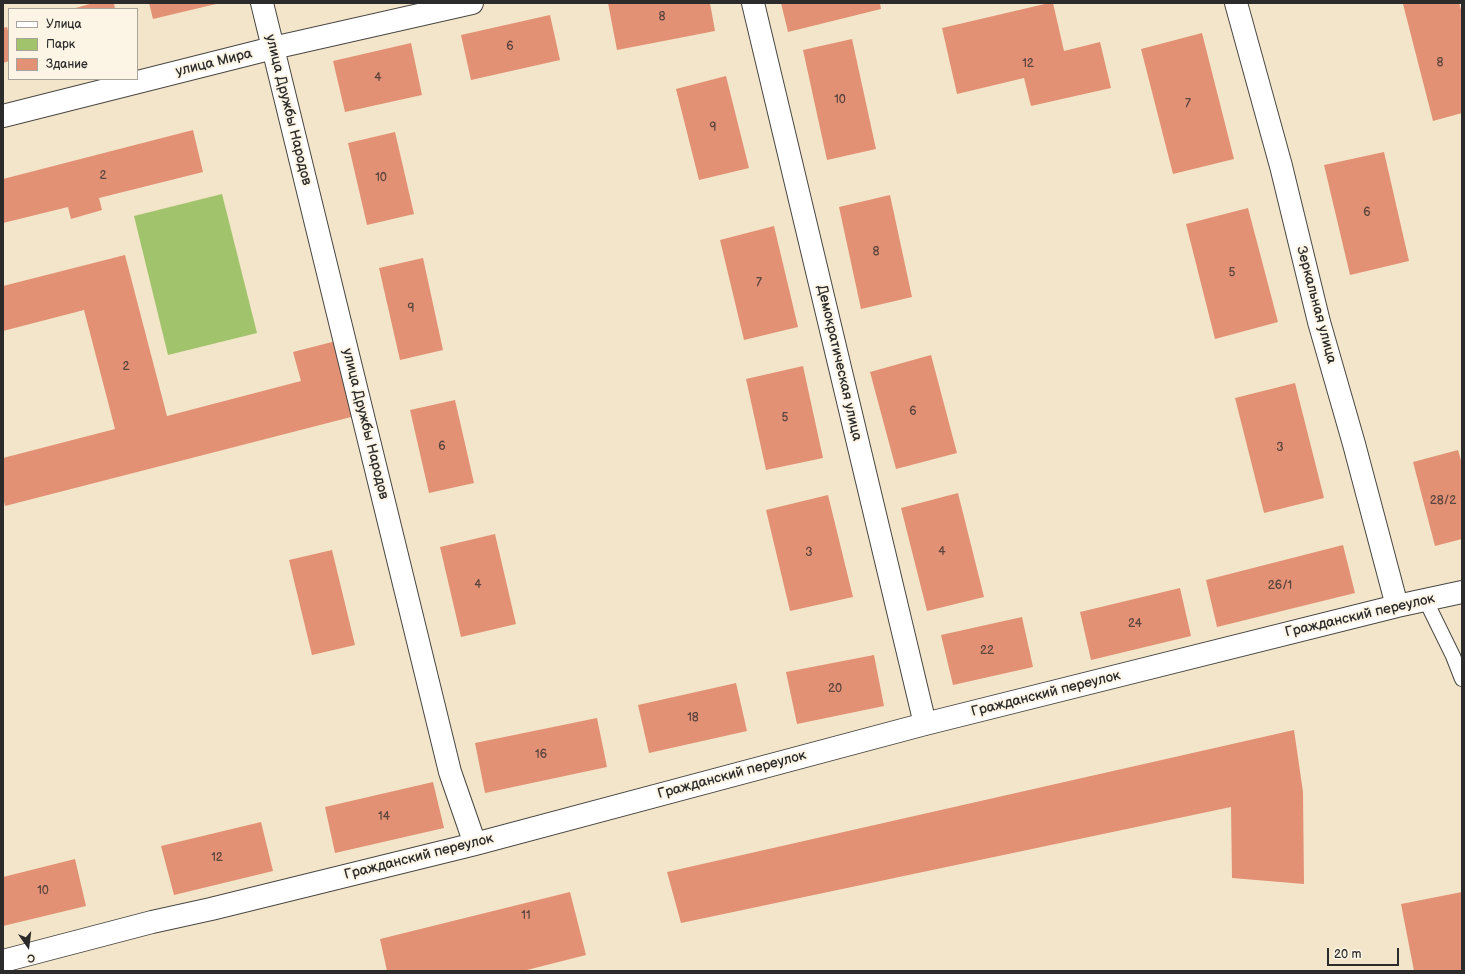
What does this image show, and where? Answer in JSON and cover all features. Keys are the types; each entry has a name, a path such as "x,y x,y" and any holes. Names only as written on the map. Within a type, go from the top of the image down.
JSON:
{"street":[{"name":"улица Дружбы Народов","path":"262,3 450,772 475,844"},
{"name":"улица Мира","path":"3,116 273,48 472,3"},
{"name":"Демократическая улица","path":"753,3 925,724"},
{"name":"Зеркальная улица","path":"1236,3 1281,166 1319,322 1354,444 1397,606"},
{"name":"Гражданский переулок","path":"3,961 152,922 211,909 475,844 925,724 1397,606 1426,601 1462,592"}],"lane":[{"path":"1426,601 1453,656 1462,679"}],"green space":[{"path":"222,194 257,333 168,355 134,216"}],"building":[{"path":"93,3 114,3 115,8 76,8"},
{"path":"149,3 216,3 216,4 153,19"},
{"path":"608,3 710,3 715,31 617,50"},
{"path":"781,3 880,3 881,9 788,32"},
{"path":"1053,3 1064,51 1100,42 1111,88 1031,106 1024,78 957,94 942,28"},
{"path":"1459,3 1462,13 1462,113 1433,121 1403,4"},
{"path":"550,15 560,60 471,80 461,35"},
{"path":"7,27 8,31 8,61 3,63 3,28"},
{"path":"1202,33 1234,159 1173,174 1141,49"},
{"path":"852,39 876,149 827,160 803,50"},
{"path":"411,43 422,95 345,112 333,61"},
{"path":"726,76 749,168 699,180 676,89"},
{"path":"193,130 203,172 99,198 102,210 71,219 68,207 3,223 3,179"},
{"path":"395,132 414,214 367,225 348,143"},
{"path":"1384,152 1409,261 1350,275 1324,165"},
{"path":"890,195 912,297 861,309 839,207"},
{"path":"1248,208 1278,322 1215,339 1186,224"},
{"path":"774,226 798,327 744,340 720,240"},
{"path":"125,255 167,416 301,381 293,352 336,341 355,416 5,506 3,497 3,458 115,429 84,310 3,331 3,286"},
{"path":"423,258 443,350 400,360 379,268"},
{"path":"931,355 957,453 896,469 870,372"},
{"path":"803,366 823,458 766,470 746,379"},
{"path":"1295,383 1324,498 1264,513 1235,398"},
{"path":"455,400 474,483 429,493 410,410"},
{"path":"1458,450 1462,464 1462,539 1435,546 1413,462"},
{"path":"958,493 984,597 927,611 901,508"},
{"path":"828,495 853,597 790,611 766,510"},
{"path":"495,534 516,624 461,637 440,547"},
{"path":"1343,545 1355,593 1217,627 1206,580"},
{"path":"332,550 355,645 312,655 289,560"},
{"path":"1180,588 1191,636 1091,660 1080,612"},
{"path":"1022,617 1033,667 953,685 941,635"},
{"path":"874,655 884,706 797,724 786,672"},
{"path":"736,683 747,731 649,753 638,705"},
{"path":"597,718 607,767 485,793 475,743"},
{"path":"1294,730 1303,792 1304,884 1232,878 1231,807 681,923 667,872"},
{"path":"433,782 444,828 335,853 325,807"},
{"path":"261,822 273,871 174,895 161,846"},
{"path":"75,859 86,906 3,926 3,877"},
{"path":"570,892 586,955 523,971 387,971 380,939"},
{"path":"1462,892 1462,971 1414,971 1401,904"}]}
